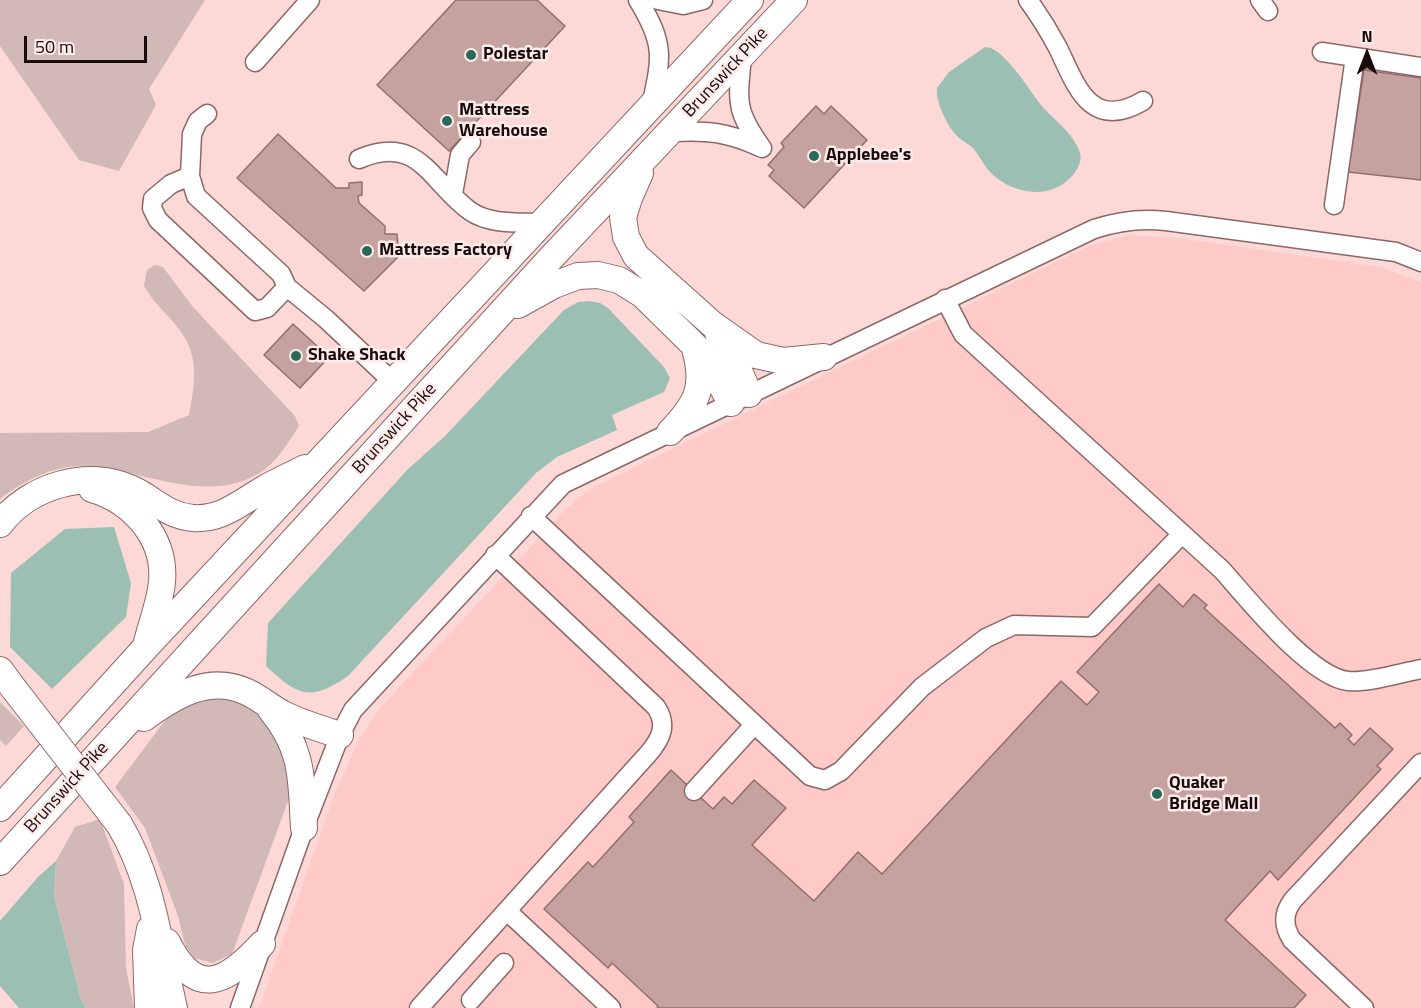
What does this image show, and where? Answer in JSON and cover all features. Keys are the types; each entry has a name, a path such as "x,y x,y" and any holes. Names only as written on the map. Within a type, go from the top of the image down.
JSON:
{"highway":[{"name":"Brunswick Pike","path":"0,808 146,647 750,0"},
{"name":"Brunswick Pike","path":"0,862 498,316 794,0"},
{"path":"663,141 629,198 624,217 626,237 636,256 712,324 756,355 793,361 825,357"},
{"path":"498,316 572,277 606,276 637,290 693,343 740,399"},
{"path":"712,324 736,364 740,399"},
{"path":"670,432 689,411 700,383 701,369 693,343"},
{"path":"0,524 24,500 50,488 82,481 106,480 134,489 161,508 195,518 226,513 264,488 322,460"},
{"path":"50,488 78,487 108,495 137,515 149,530 160,556 162,578 146,647"},
{"path":"7,680 119,824 143,871 174,1008"},
{"path":"103,748 176,697 204,687 236,688 301,722 340,735"},
{"path":"267,705 290,734 296,749 304,828"},
{"path":"153,915 177,962 184,970 200,978 217,979 233,973 262,944"},
{"path":"148,1008 146,950 153,915"}],"street":[{"path":"255,62 310,0"},
{"path":"638,0 654,26 658,39 658,73 650,107"},
{"path":"658,0 683,5 703,0"},
{"path":"1028,0 1059,50 1071,79 1087,100 1097,107 1123,111 1143,101"},
{"path":"1322,52 1421,67"},
{"path":"663,141 704,130 732,134 762,148 745,124 737,102 742,56"},
{"path":"1334,205 1355,57"},
{"path":"207,114 198,121 192,134 190,176 196,196 281,274 287,287 326,319 393,383"},
{"path":"453,194 460,155 471,142"},
{"path":"359,159 389,151 404,152 420,162 470,211 481,217 499,222 543,224"},
{"path":"190,176 171,184 153,199 152,208 158,220 255,310 267,308 287,287"},
{"path":"240,1008 304,828 340,735 366,694 563,484 1094,229 1129,220 1166,221 1385,251 1421,262"},
{"path":"945,299 963,334 1222,570 1255,608 1324,673 1352,681 1421,669"},
{"path":"531,516 754,725 815,779 834,777 922,687 959,656 986,638 1014,625 1092,627 1182,534"},
{"path":"420,1008 657,744 663,725 656,706 495,555"},
{"path":"694,791 754,725"},
{"path":"1364,1008 1292,940 1285,926 1286,914 1293,900 1421,763"},
{"path":"507,911 611,1008"},
{"path":"471,1000 504,963"}],"shaded area":[{"path":"0,0 205,0 149,89 156,105 119,171 79,160 0,46"},
{"name":"Quaker Bridge Mall","path":"1129,235 1178,238 1381,267 1421,282 1421,1008 259,1008 335,793 361,736 380,708 566,509 590,489 1089,246"},
{"path":"155,265 163,267 193,307 295,416 299,426 274,461 264,470 243,481 221,486 199,486 106,469 73,466 39,475 0,499 0,433 148,432 189,415 194,385 192,357 181,331 144,286 147,270"},
{"path":"192,695 240,695 283,731 291,793 232,954 213,963 194,958 185,945 178,916 145,828 115,787 176,706"},
{"path":"0,702 24,726 6,746 0,740"},
{"path":"100,819 124,884 126,968 134,1008 86,1008 81,1000 54,896 56,861 75,827"}],"water":[{"path":"985,47 998,53 1013,67 1040,104 1070,135 1079,150 1079,166 1064,183 1054,189 1031,192 1020,190 998,179 989,171 973,148 954,133 943,114 937,88 949,72"},
{"path":"578,302 600,303 608,308 664,367 670,378 664,392 612,415 617,430 557,457 536,473 348,676 324,690 305,692 287,684 277,676 266,666 268,623 408,469 445,436 564,310"},
{"path":"114,527 131,583 126,617 52,689 10,647 11,573 65,529"},
{"path":"56,861 54,896 81,1000 86,1008 19,1008 0,986 0,921 38,877"}],"building":[{"name":"Polestar","path":"456,0 537,0 565,26 449,151 377,85"},
{"path":"1364,70 1421,78 1421,180 1348,172"},
{"name":"Applebee's","path":"816,106 824,114 831,106 867,140 804,208 769,176 774,170 768,165 784,147 781,143"},
{"path":"278,134 336,188 349,188 349,183 362,182 362,195 358,196 359,203 385,226 385,234 397,234 399,256 364,291 237,178"},
{"name":"Shake Shack","path":"293,324 329,357 300,388 264,355"},
{"name":"Quaker Bridge Mall","path":"1159,584 1183,607 1194,594 1207,605 1204,608 1335,728 1340,723 1352,735 1348,739 1354,745 1370,728 1393,749 1377,766 1381,769 1278,880 1270,871 1225,920 1306,995 1294,1008 657,1008 658,1006 612,963 608,968 544,909 588,862 593,867 634,822 629,817 671,770 713,809 724,797 732,804 754,780 786,808 752,845 814,901 858,852 882,874 1061,681 1087,705 1099,692 1077,672"}],"place":[{"name":"Polestar","path":"471,55"},
{"name":"Mattress Warehouse","path":"447,121"},
{"name":"Applebee's","path":"814,156"},
{"name":"Mattress Factory","path":"367,251"},
{"name":"Shake Shack","path":"296,356"},
{"name":"Quaker Bridge Mall","path":"1157,794"}]}
